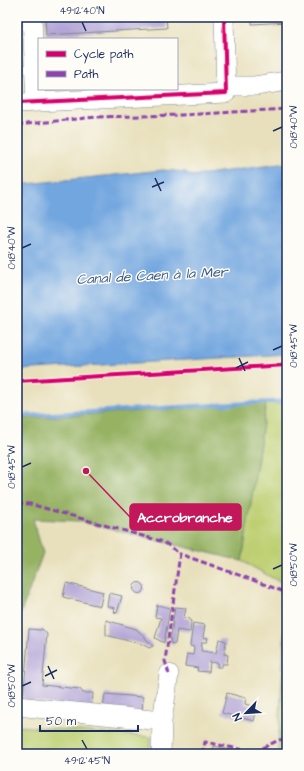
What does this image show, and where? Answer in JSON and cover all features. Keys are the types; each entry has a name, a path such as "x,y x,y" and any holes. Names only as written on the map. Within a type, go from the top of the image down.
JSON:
{"street":[{"path":"32,17 36,102"},
{"path":"17,103 226,93 224,17"},
{"path":"226,86 255,86 287,81"},
{"path":"160,754 162,721 169,674"},
{"path":"17,706 162,721"}],"green space":[{"path":"266,403 287,405 287,586 242,561"},
{"path":"266,403 242,561 78,521 33,519 43,553 17,623 17,419"},
{"path":"287,586 287,754 278,754"},
{"path":"17,726 151,737 149,754 17,754"}],"water":[{"name":"Canal de Caen à la Mer","path":"287,163 287,354 17,370 17,185 163,170 185,172 191,176"}],"building":[{"path":"45,17 166,17 167,28 46,35"},
{"path":"252,17 287,17 287,22 252,24"},
{"path":"18,18 19,37 17,37"},
{"path":"66,583 103,592 100,606 63,597"},
{"path":"137,583 141,583 143,584 143,592 137,593 134,590 134,586"},
{"path":"109,593 122,596 117,613 114,612 115,608 107,606"},
{"path":"157,605 170,608 164,643 155,638 161,618 155,617"},
{"path":"175,607 186,608 184,618 190,619 191,621 190,632 177,630 175,644 170,643"},
{"path":"106,620 136,629 145,636 145,638 153,646 149,648 142,644 106,635"},
{"path":"193,623 205,625 203,637 208,638 207,642 202,642 201,651 216,653 219,639 226,641 224,654 228,655 227,664 222,664 222,667 217,667 218,663 210,662 209,672 197,671 198,668 185,666 187,654 193,655 194,647 190,646"},
{"path":"29,629 42,629 47,634 42,685 80,689 83,693 93,693 92,708 23,701"},
{"path":"227,693 246,698 245,704 257,707 254,721 222,713"},
{"path":"105,694 143,697 142,712 103,709"},
{"path":"214,746 244,753 244,754 212,754"}],"waterway":[{"path":"17,416 287,401"}],"marked path":[{"path":"17,125 96,117 182,115 287,109"},
{"path":"17,503 30,504 164,542 180,554"},
{"path":"169,674 165,661 180,554 287,593"},
{"path":"202,754 205,742 254,752 279,740 287,739"}],"cycle path":[{"path":"17,103 226,93 224,17"},
{"path":"17,381 287,365"}],"place":[{"name":"Accrobranche","path":"86,471"}]}
